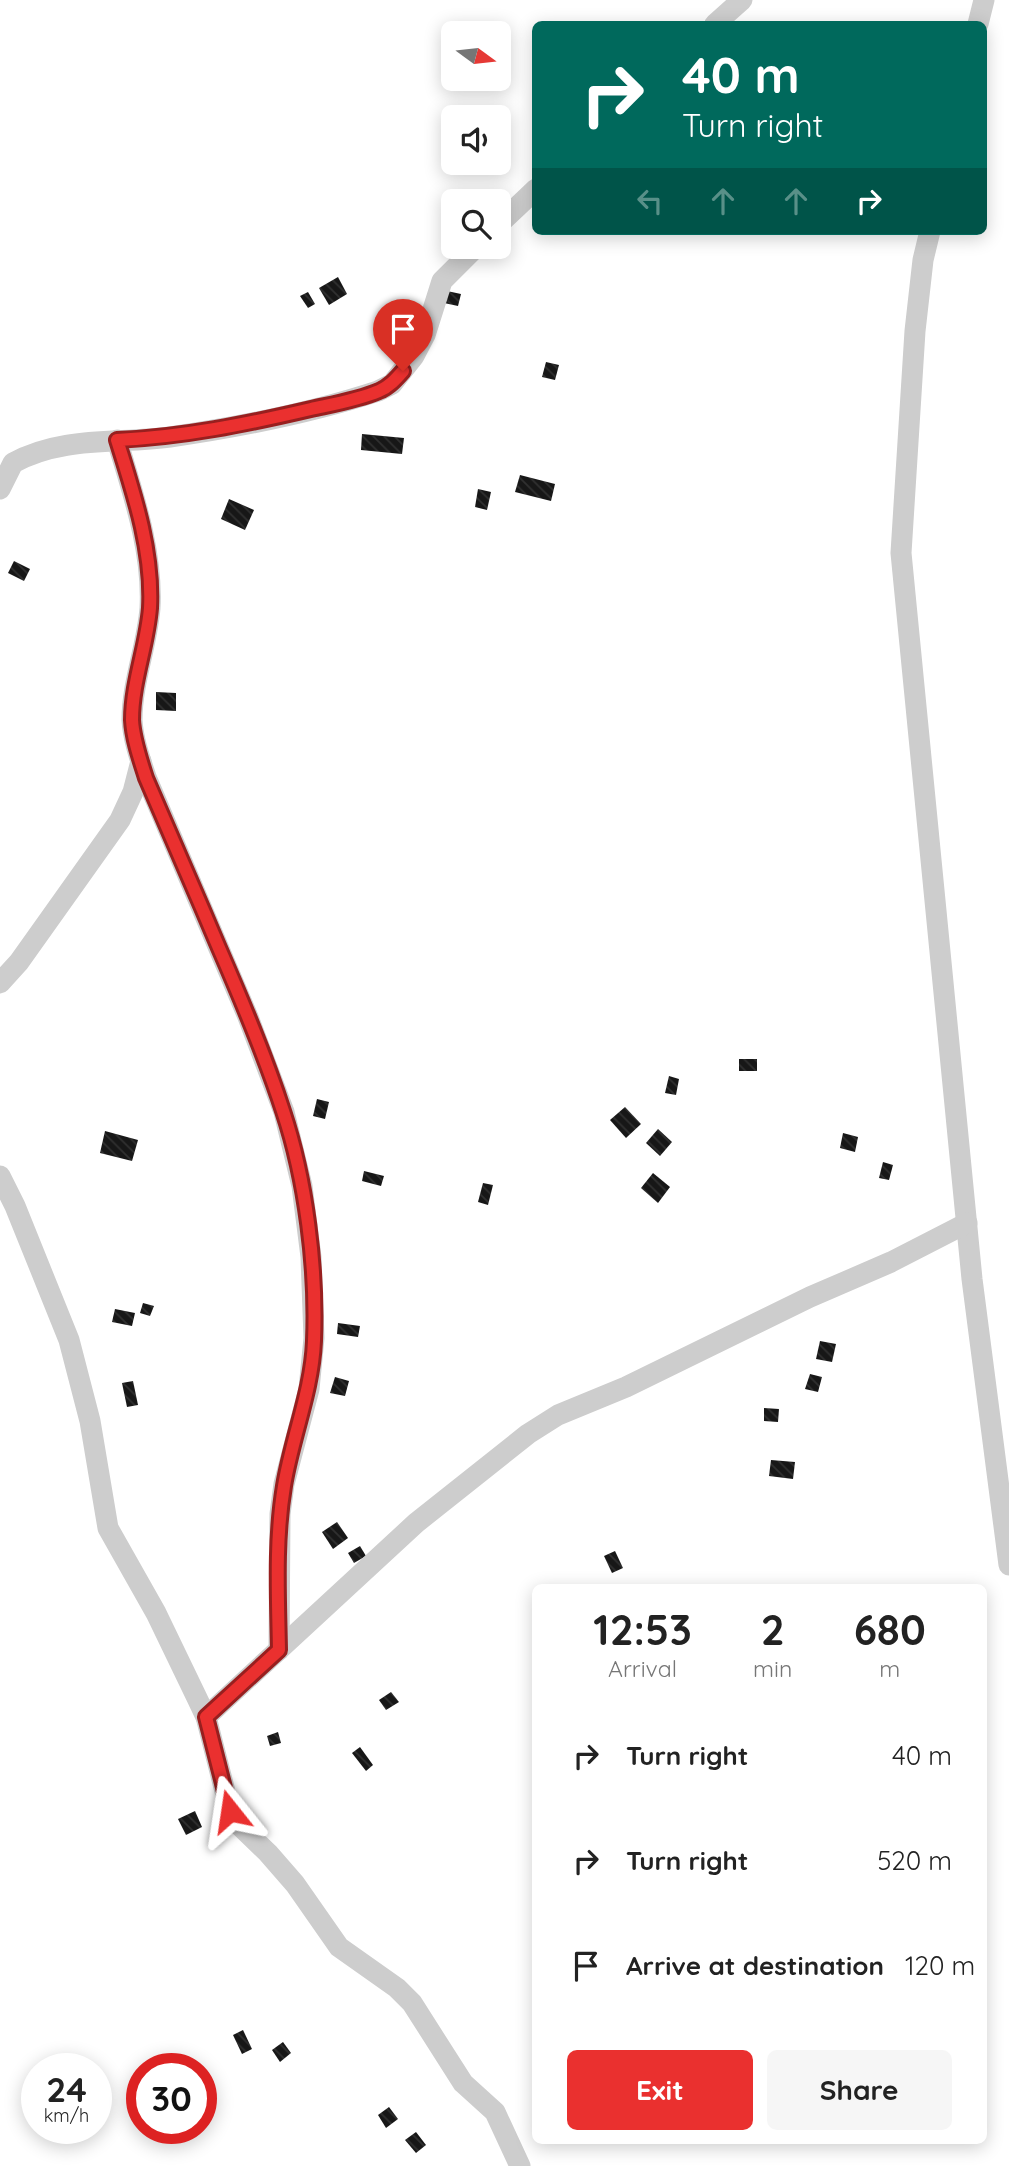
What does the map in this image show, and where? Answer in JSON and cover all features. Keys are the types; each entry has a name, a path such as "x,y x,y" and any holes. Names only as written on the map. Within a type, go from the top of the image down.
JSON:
{"street":[{"path":"718,21 742,0"},
{"path":"979,21 984,0"},
{"path":"511,213 532,193"},
{"path":"929,235 923,260 915,331 901,553 967,1223 1009,1565"},
{"path":"0,489 13,463 44,449 167,437 267,420 378,391 392,384 414,356 425,335 442,281 464,259"},
{"path":"117,440 135,499 148,558 150,607 132,721 141,761 253,1029 284,1112 302,1186 311,1257 314,1338 309,1389 284,1484 280,1514 279,1650"},
{"path":"0,983 19,962 120,820 133,792 141,761"},
{"path":"0,1176 15,1206 69,1340 90,1420 108,1528 156,1613 206,1717 230,1811 240,1826 295,1884 339,1947 397,1988 412,2003 463,2083 495,2112 520,2166"},
{"path":"206,1717 416,1522 527,1434 558,1415 626,1387 810,1297 891,1262 967,1223"}],"building":[{"path":"338,277 347,294 329,305 319,288"},
{"path":"447,291 461,294 458,306 444,303"},
{"path":"308,292 315,304 308,308 300,296"},
{"path":"546,362 559,365 555,380 542,377"},
{"path":"362,434 404,438 402,454 361,450"},
{"path":"520,475 555,484 551,501 515,492"},
{"path":"478,489 491,492 487,510 475,507"},
{"path":"229,499 254,510 245,530 221,519"},
{"path":"14,561 30,569 24,581 8,573"},
{"path":"156,692 176,693 176,711 156,710"},
{"path":"739,1059 757,1059 757,1071 739,1071"},
{"path":"669,1076 679,1079 676,1095 665,1093"},
{"path":"317,1099 329,1102 325,1119 313,1116"},
{"path":"625,1107 641,1124 626,1138 610,1120"},
{"path":"658,1129 672,1142 660,1156 646,1143"},
{"path":"105,1131 138,1140 132,1161 100,1153"},
{"path":"843,1133 858,1137 855,1152 840,1148"},
{"path":"883,1162 893,1165 889,1180 879,1178"},
{"path":"364,1171 384,1176 381,1186 362,1181"},
{"path":"653,1173 670,1187 658,1203 641,1188"},
{"path":"483,1183 493,1185 488,1205 478,1202"},
{"path":"143,1303 154,1306 150,1316 140,1313"},
{"path":"115,1309 135,1313 132,1326 112,1322"},
{"path":"338,1323 360,1326 358,1337 337,1334"},
{"path":"820,1341 836,1344 832,1362 816,1359"},
{"path":"810,1374 822,1377 818,1392 805,1389"},
{"path":"335,1377 349,1381 345,1396 330,1393"},
{"path":"133,1381 138,1405 127,1407 122,1383"},
{"path":"764,1408 779,1409 778,1422 764,1421"},
{"path":"771,1460 795,1462 793,1479 769,1476"},
{"path":"337,1522 348,1538 333,1549 322,1532"},
{"path":"360,1546 366,1556 354,1563 348,1553"},
{"path":"615,1551 623,1568 612,1573 604,1556"},
{"path":"391,1692 399,1702 386,1710 379,1700"},
{"path":"278,1732 281,1743 270,1746 267,1736"},
{"path":"360,1747 373,1765 366,1771 352,1753"},
{"path":"195,1811 202,1827 186,1835 178,1819"},
{"path":"243,2030 252,2049 242,2054 233,2035"},
{"path":"283,2042 291,2053 280,2062 272,2050"},
{"path":"389,2107 398,2119 386,2128 378,2115"},
{"path":"416,2132 426,2145 416,2153 405,2140"}],"route":[{"path":"230,1811 206,1717 279,1650 280,1514 284,1484 309,1389 313,1362 311,1257 302,1186 284,1112 248,1017 146,778 137,749 132,721 150,607 148,558 135,499 117,440 167,437 267,420 378,391 392,384 403,371"}]}
